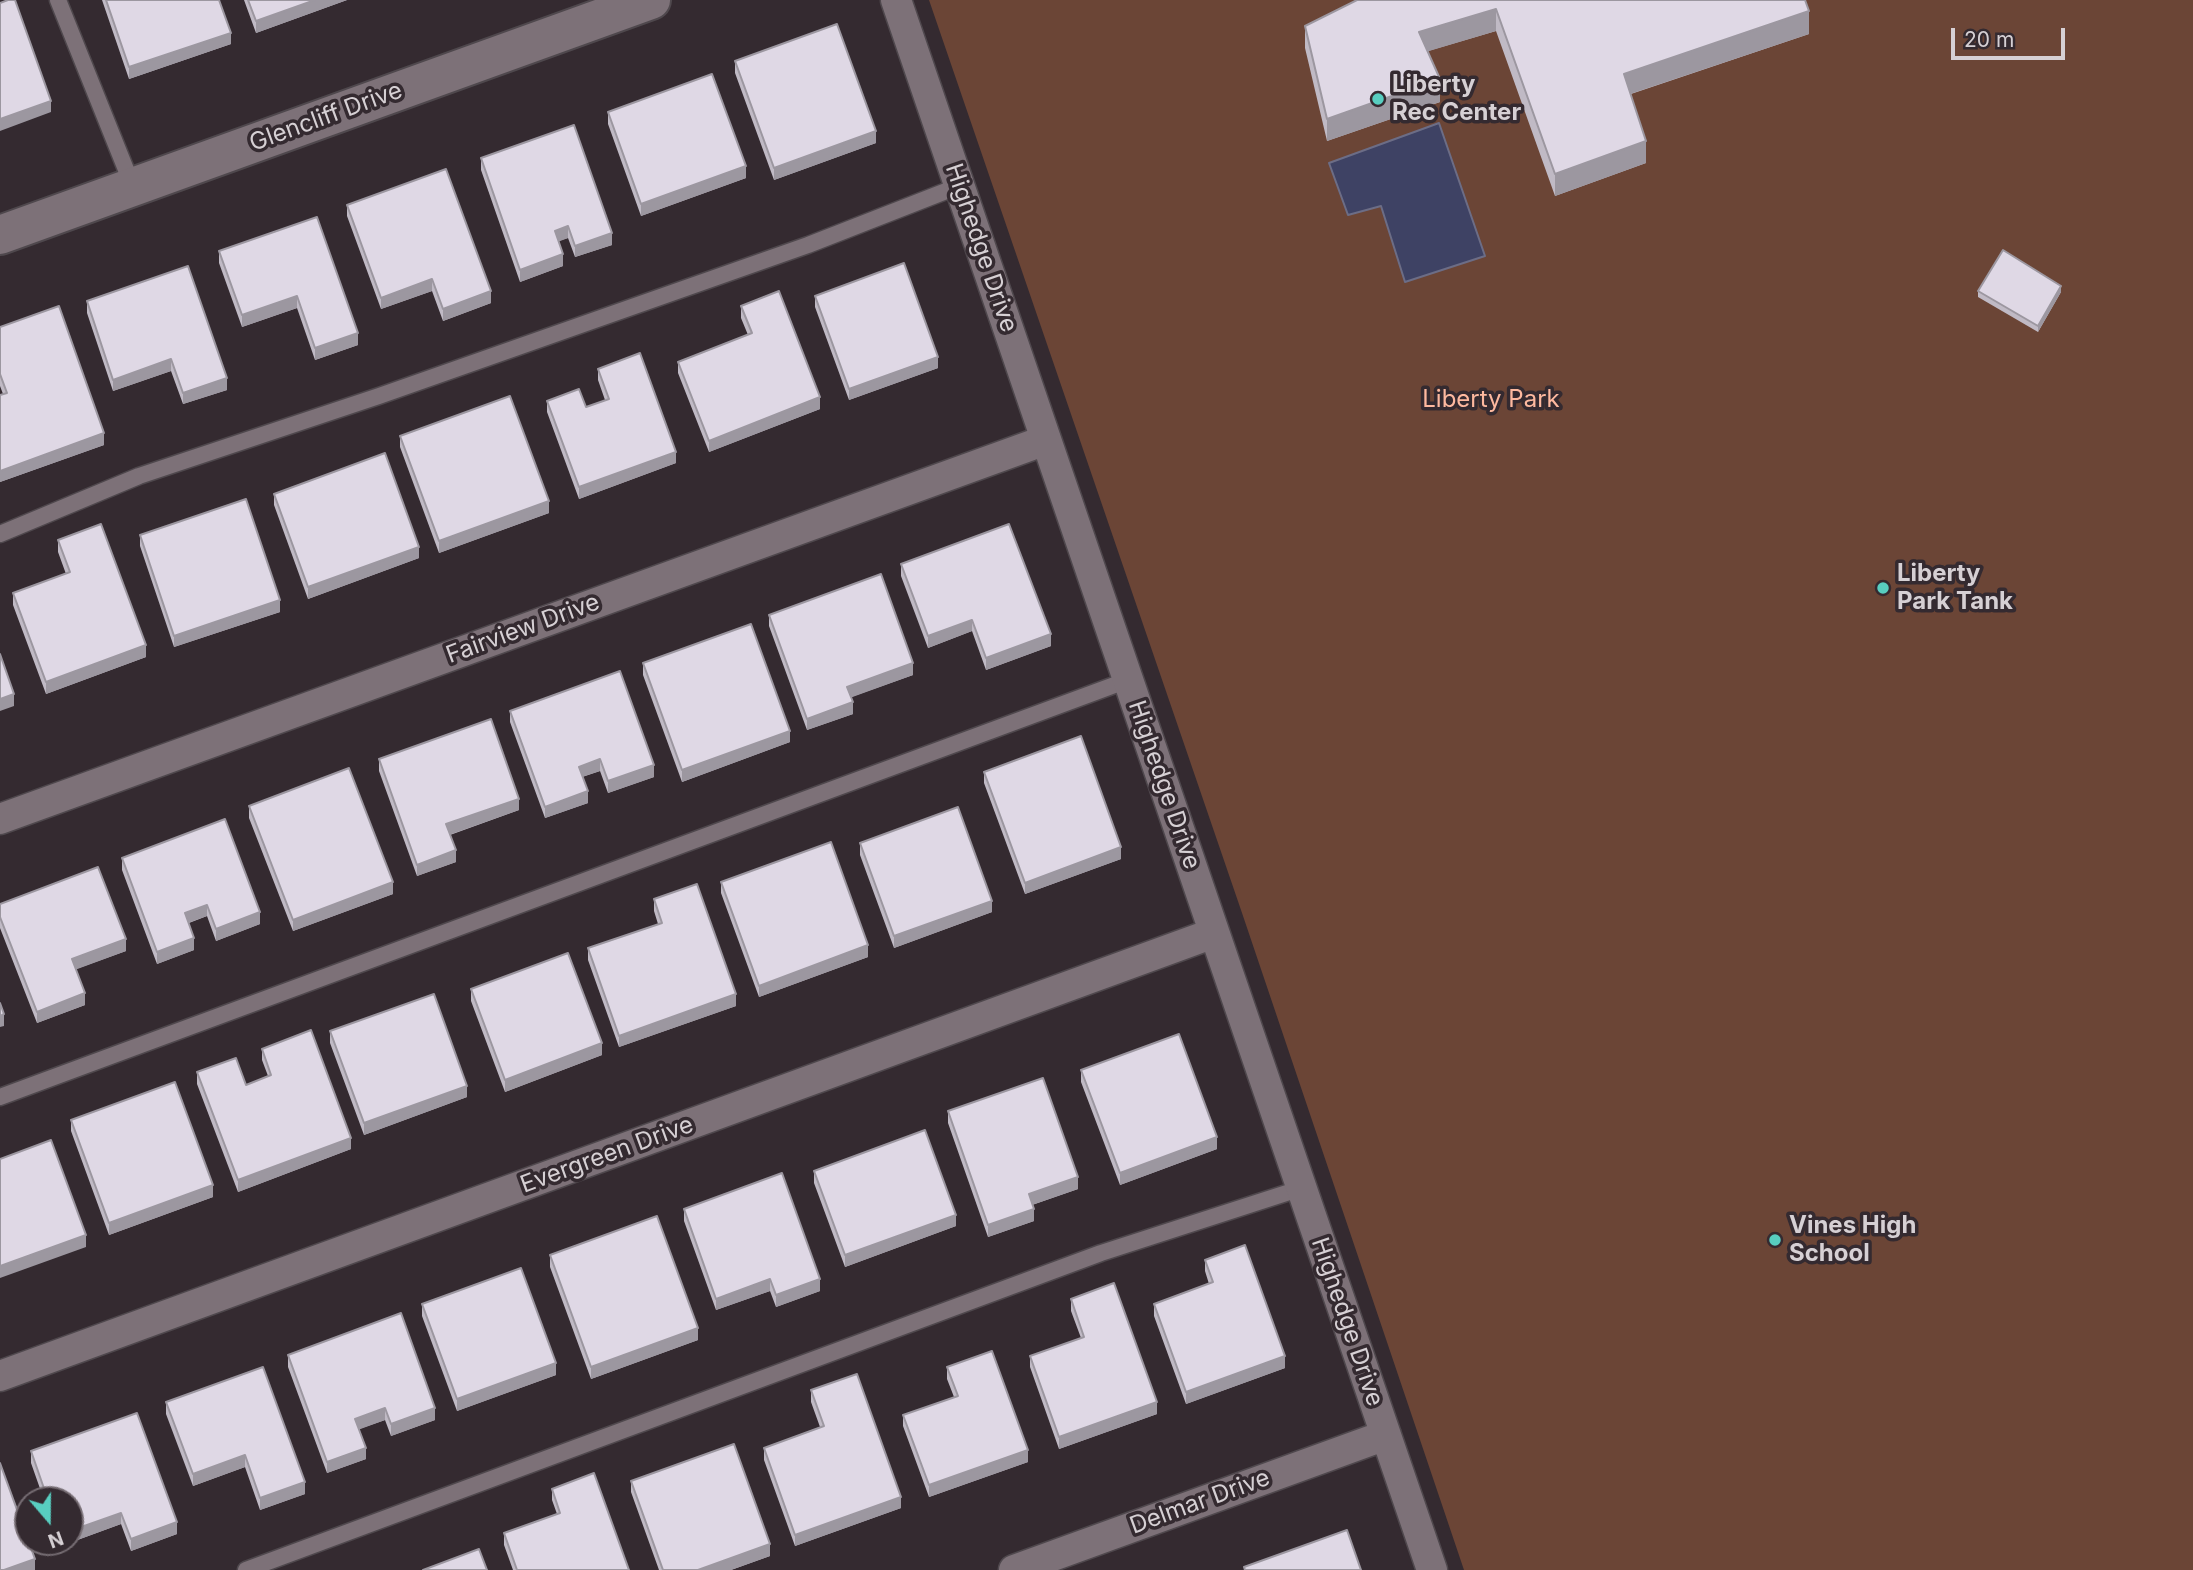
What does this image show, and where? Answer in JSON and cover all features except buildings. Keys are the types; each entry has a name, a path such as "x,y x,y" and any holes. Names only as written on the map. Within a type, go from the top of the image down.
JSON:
{"street":[{"name":"Glencliff Drive","path":"0,235 651,0"},
{"name":"Highedge Drive","path":"896,0 1432,1570"},
{"name":"Fairview Drive","path":"0,819 1046,440"},
{"name":"Evergreen Drive","path":"0,1376 1214,933"},
{"name":"Delmar Drive","path":"1014,1570 1386,1435"}],"lane":[{"path":"58,0 133,187"},
{"path":"0,534 139,476 379,396 796,249 959,186"},
{"path":"0,1097 1128,680"},
{"path":"246,1570 1075,1263 1302,1188"}],"green space":[{"name":"Liberty Park","path":"929,0 2193,0 2193,1570 1464,1570"}],"water":[{"path":"1439,123 1485,256 1405,282 1381,206 1348,215 1329,163"}],"place":[{"name":"Liberty Rec Center","path":"1378,99"},
{"name":"Liberty Park Tank","path":"1883,588"},
{"name":"Vines High School","path":"1775,1240"}]}
